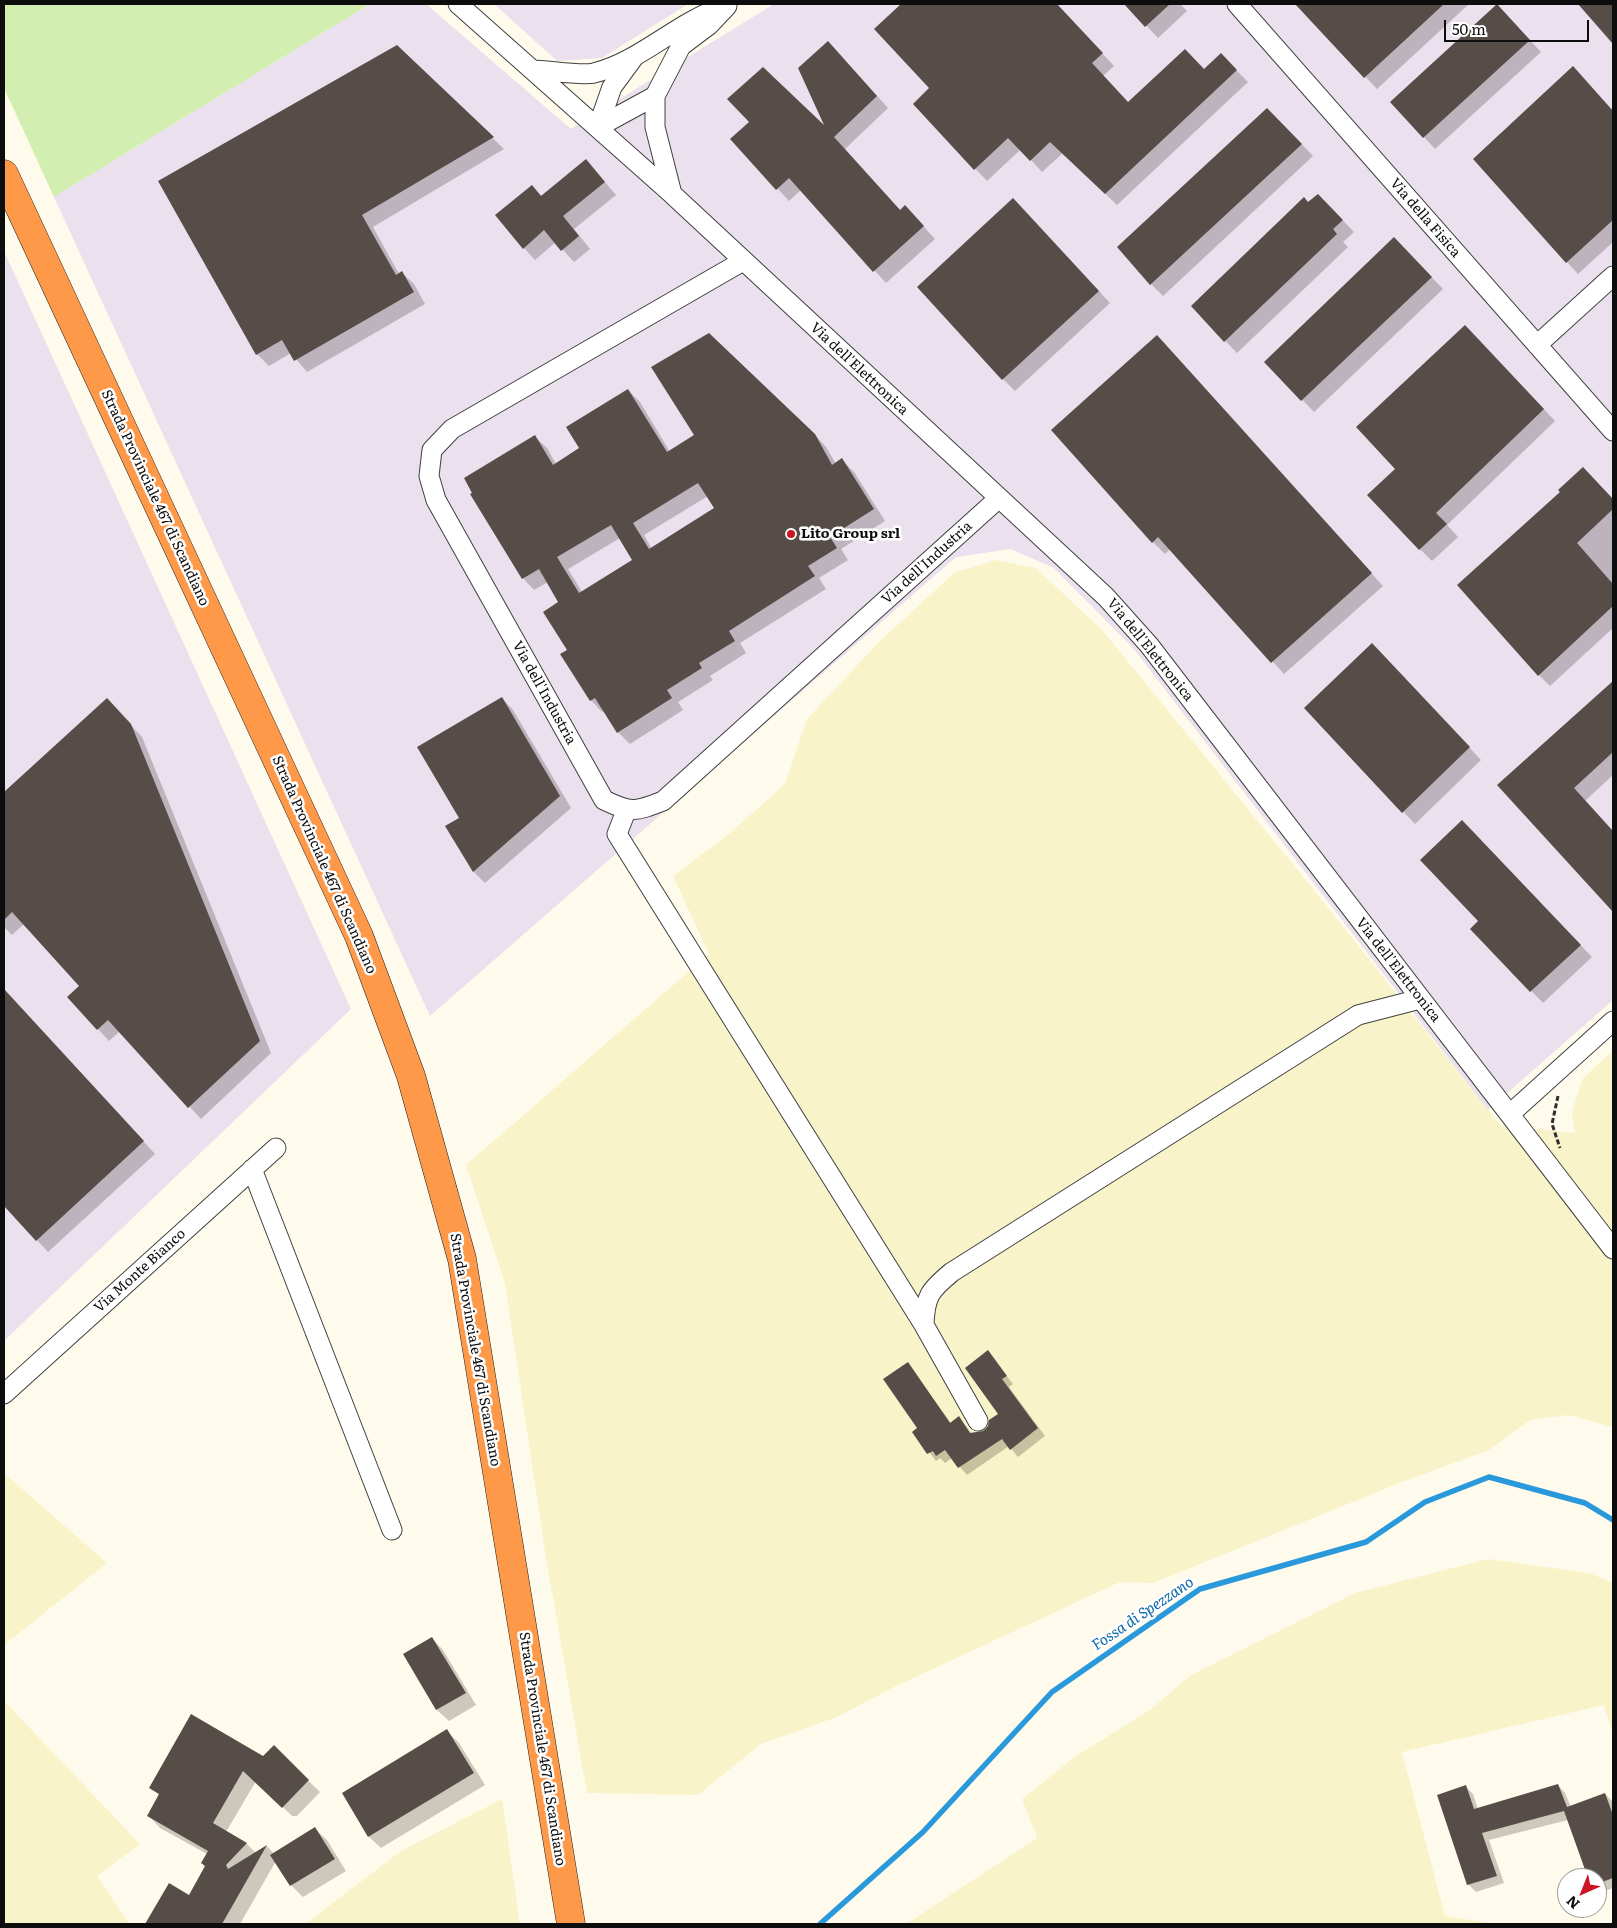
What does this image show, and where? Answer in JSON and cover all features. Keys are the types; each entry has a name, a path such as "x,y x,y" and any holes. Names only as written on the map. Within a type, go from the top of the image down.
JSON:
{"highway":[{"name":"Strada Provinciale 467 di Scandiano","path":"4,174 359,936 411,1076 462,1259 571,1924"}],"street":[{"name":"Via dell'Elettronica","path":"458,4 672,194 1106,597 1149,645 1613,1249"},
{"name":"Via della Fisica","path":"1237,4 1613,431"},
{"path":"533,70 592,73 634,57 702,15 729,5"},
{"path":"672,194 655,127 655,96 681,46 709,25 729,5"},
{"path":"598,127 612,87 634,57"},
{"path":"598,127 655,96"},
{"name":"Via dell'Industria","path":"743,261 452,429 432,450 429,476 436,500 604,800 626,810 642,809 663,801 999,498"},
{"path":"1537,345 1613,276"},
{"path":"626,810 617,834 924,1325 978,1421"},
{"path":"924,1325 925,1306 931,1289 952,1272 1358,1015 1420,999"},
{"path":"1510,1114 1613,1021"},
{"name":"Via Monte Bianco","path":"4,1394 276,1148"},
{"path":"252,1170 392,1530"}],"path":[{"path":"1562,1154 1552,1124 1564,1065"}],"shaded area":[{"path":"370,4 426,4 571,129 774,4 1613,4 1613,1000 1488,1110 1133,648 1054,568 1011,549 956,557 430,1016 54,197"},
{"path":"494,4 688,4 602,58 557,61"},
{"path":"4,251 351,1009 4,1341"},
{"path":"995,560 1036,568 1103,631 1330,910 1500,1125 1575,1133 1572,1111 1583,1078 1613,1051 1613,1427 1568,1415 1530,1420 1489,1450 1402,1482 1153,1583 1120,1582 894,1687 837,1717 761,1744 698,1795 587,1793 545,1552 505,1283 466,1165 709,954 673,876 730,833 785,784 807,719 878,643 954,573"},
{"path":"4,1473 107,1563 4,1645"},
{"path":"1488,1559 1589,1573 1613,1583 1613,1735 1604,1705 1402,1752 1445,1916 1497,1924 906,1924 1037,1838 1022,1799 1076,1756 1150,1710 1191,1675 1355,1593"},
{"path":"4,1701 140,1844 97,1876 129,1924 4,1924"},
{"path":"502,1799 520,1924 305,1924 401,1851"}],"green space":[{"path":"4,4 370,4 54,197 4,88"}],"building":[{"path":"901,4 1057,4 1103,53 1092,63 1128,102 1185,49 1204,69 1221,53 1237,70 1105,194 1050,142 1030,161 1008,138 974,170 913,104 929,88 874,29"},
{"path":"1124,4 1170,4 1145,27"},
{"path":"1295,4 1444,4 1364,78"},
{"path":"1497,4 1530,40 1423,138 1390,102"},
{"path":"1578,4 1613,4 1613,44"},
{"path":"828,41 877,96 834,137 900,210 905,205 924,226 873,272 789,178 776,190 730,139 749,122 727,99 763,67 824,125 798,68"},
{"path":"397,45 494,137 362,215 396,275 402,271 414,292 294,361 282,340 256,355 158,181"},
{"path":"1573,66 1613,111 1613,220 1566,263 1473,159"},
{"path":"1267,108 1302,144 1150,285 1117,247"},
{"path":"586,159 605,182 563,216 579,236 561,251 544,230 523,249 495,215 532,185 541,196"},
{"path":"1318,194 1343,220 1333,229 1337,234 1224,342 1191,306 1304,197 1308,202"},
{"path":"1013,198 1099,291 1002,380 917,287"},
{"path":"1394,237 1432,277 1301,401 1264,362"},
{"path":"1465,325 1544,409 1436,513 1447,524 1419,550 1367,495 1395,469 1356,427"},
{"name":"Lito Group srl","path":"709,333 815,434 832,465 842,458 874,509 830,537 837,548 808,566 815,576 729,631 735,641 699,663 702,668 667,690 672,698 617,733 595,698 590,701 560,654 567,650 543,612 558,602 539,569 522,579 470,494 472,493 464,478 535,435 553,465 579,448 566,427 628,389 667,452 694,435 651,367","holes":["698,483 714,508 649,549 633,523","611,525 632,560 579,593 557,557"]},
{"path":"1157,335 1372,573 1271,663 1158,537 1152,543 1051,430"},
{"path":"1583,467 1613,499 1613,509 1577,543 1613,584 1613,606 1538,676 1457,585 1560,492 1558,490"},
{"path":"1372,643 1470,747 1402,813 1304,708"},
{"path":"1613,681 1613,752 1574,788 1613,831 1613,912 1497,785"},
{"path":"502,697 560,796 473,872 445,826 459,818 417,747"},
{"path":"107,698 131,724 260,1041 188,1108 108,1020 97,1030 67,997 79,986 12,912 4,920 4,792"},
{"path":"1462,820 1581,945 1530,992 1470,929 1478,921 1420,860"},
{"path":"4,989 144,1141 36,1241 4,1206"},
{"path":"988,1350 1007,1376 1002,1379 1038,1428 1010,1450 1002,1439 958,1468 945,1450 936,1456 933,1451 927,1454 912,1432 917,1428 883,1379 908,1362 950,1423 959,1416 970,1433 983,1431 988,1426 989,1420 998,1414 965,1368"},
{"path":"432,1637 466,1693 436,1710 403,1654"},
{"path":"191,1714 263,1756 274,1745 309,1780 282,1808 243,1771 213,1823 247,1843 226,1865 228,1869 267,1845 222,1924 145,1924 169,1883 189,1895 205,1866 201,1863 208,1851 147,1816 159,1794 149,1788"},
{"path":"447,1729 474,1773 368,1837 342,1793"},
{"path":"1558,1784 1567,1807 1605,1793 1613,1815 1613,1878 1607,1880 1607,1868 1584,1868 1564,1811 1482,1833 1497,1876 1467,1885 1437,1795 1466,1785 1474,1809"},
{"path":"315,1827 335,1859 290,1886 270,1855"}],"waterway":[{"name":"Fossa di Spezzano","path":"820,1924 923,1832 1052,1692 1200,1589 1366,1542 1425,1502 1489,1477 1585,1503 1613,1520"}],"place":[{"name":"Lito Group srl","path":"791,534"}]}
